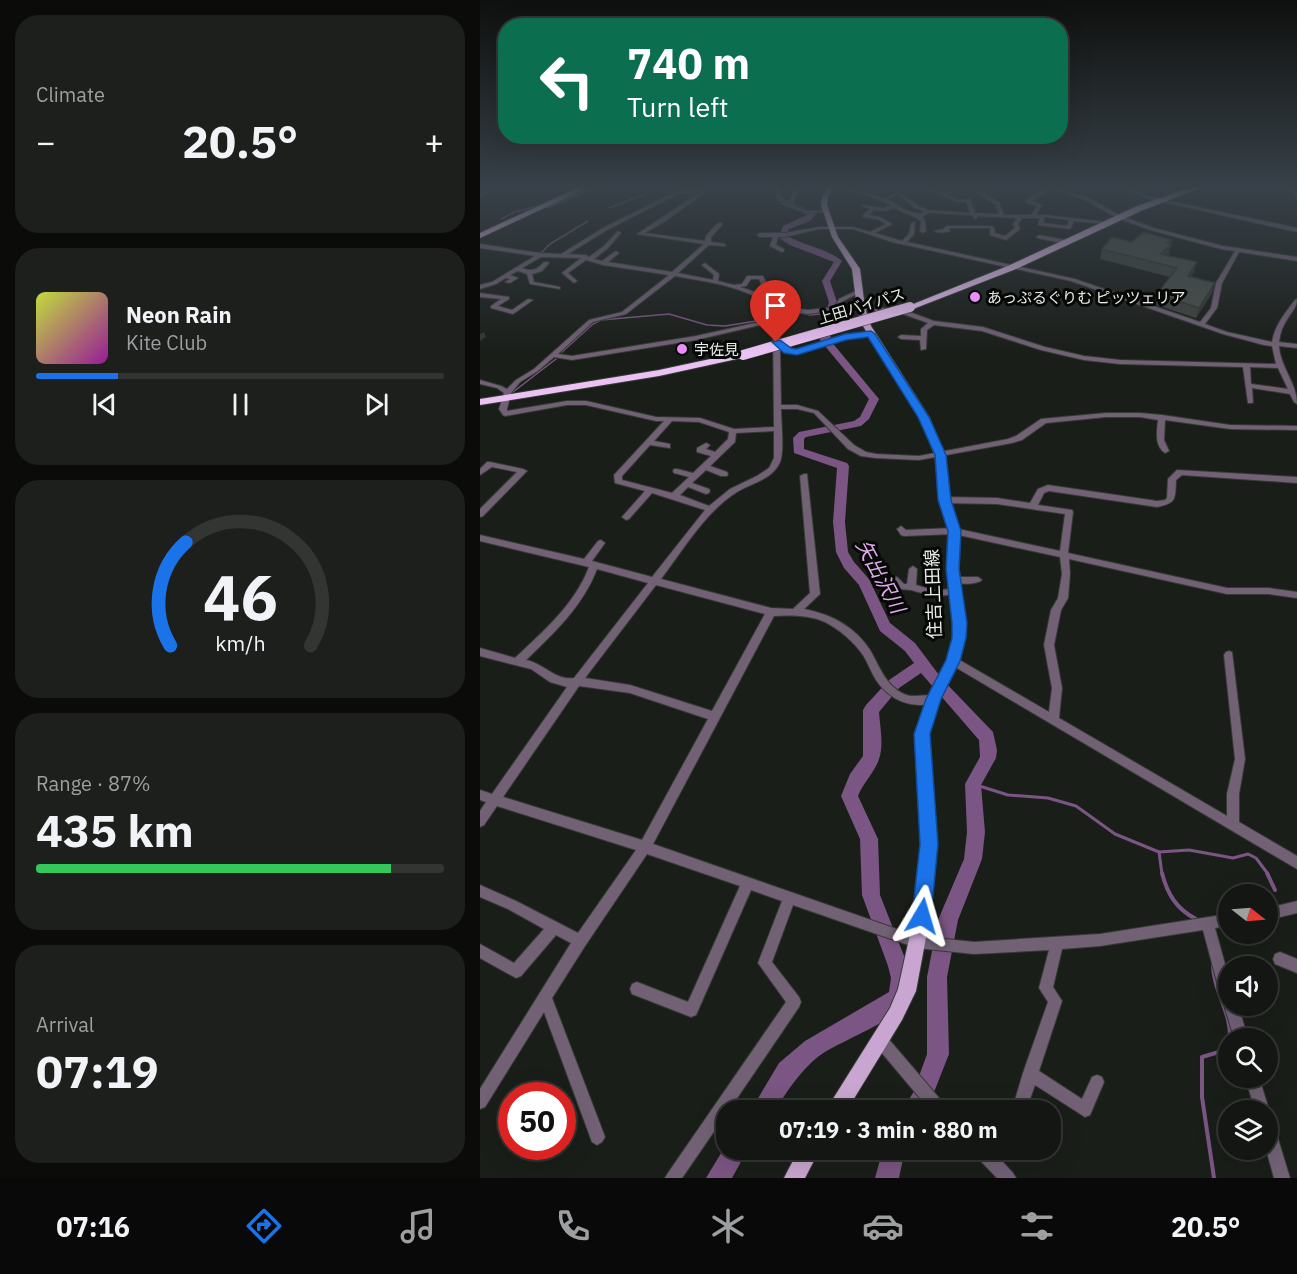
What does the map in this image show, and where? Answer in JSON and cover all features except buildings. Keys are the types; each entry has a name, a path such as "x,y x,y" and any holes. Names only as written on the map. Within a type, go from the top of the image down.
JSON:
{"highway":[{"name":"上田バイパス","path":"480,402 507,395 659,374 743,355 832,331 910,307 1013,267 1064,243"}],"main road":[{"name":"住吉上田線","path":"841,243 856,269 861,308 871,334 924,417 940,455 945,500 954,531 954,586 959,630 953,661 935,695 922,734 929,844 917,942 907,991 881,1041 843,1100"},
{"path":"794,1178 804,1160"}],"street":[{"path":"561,256 582,243"},
{"path":"574,281 565,273 590,259 610,243"},
{"path":"723,245 708,243 624,313 591,321 553,355 518,381 507,395 503,409 505,414 586,403 656,419 700,420 733,431 778,429"},
{"path":"774,243 773,246 782,250"},
{"path":"911,243 942,247 1013,267 1073,280 1225,333 1274,344 1297,346"},
{"path":"1204,243 1297,259"},
{"path":"480,246 540,255 590,259 716,282 735,286 771,300 776,307 778,406 776,465 734,490 711,509 577,681 480,821"},
{"path":"1202,324 1214,308 1219,283 1238,250"},
{"path":"603,263 616,253"},
{"path":"480,287 507,279 519,268 540,255"},
{"path":"584,267 590,259"},
{"path":"519,268 529,273 540,270 546,263"},
{"path":"705,265 717,275 716,282"},
{"path":"529,273 532,283 558,288"},
{"path":"735,286 744,285 749,277 761,278 766,288 759,295"},
{"path":"545,286 554,279"},
{"path":"776,307 799,311 837,309 838,303 845,297 858,292"},
{"path":"480,295 507,298 493,307 513,312 530,300"},
{"path":"1297,301 1278,325 1274,344 1297,402"},
{"path":"861,308 904,312 933,323 983,329 1042,349 1084,358 1120,362 1281,366"},
{"path":"553,355 572,358 696,338 776,320 799,311"},
{"path":"923,349 924,329 933,323"},
{"path":"776,342 793,352 845,337 871,334"},
{"path":"901,337 923,338"},
{"path":"1246,365 1250,402"},
{"path":"480,382 499,387 507,395"},
{"path":"1249,386 1293,392"},
{"path":"778,406 812,410 851,447 864,454 912,459 1009,441 1019,438 1044,421 1106,415 1161,417 1230,427 1297,428"},
{"path":"1161,417 1160,440 1165,451"},
{"path":"670,419 618,475 618,481 711,509"},
{"path":"674,496 732,440 733,431"},
{"path":"649,442 667,446"},
{"path":"706,445 700,450 717,455"},
{"path":"480,473 490,464 523,471 480,514"},
{"path":"705,466 724,474"},
{"path":"677,471 695,476"},
{"path":"1033,506 1041,491 1048,488 1157,504 1168,502 1172,498 1172,479 1180,472 1297,480"},
{"path":"795,612 815,594 804,476"},
{"path":"686,484 706,491"},
{"path":"626,517 650,489"},
{"path":"945,500 998,501 1069,512 1064,553 1066,574 1063,598 1056,610 1049,645 1057,688 1053,720"},
{"path":"901,529 904,533 954,531 1064,553 1227,591 1240,593 1269,591 1297,595"},
{"path":"481,539 590,564 771,612 795,612 832,621 848,632 866,652 877,675 890,689 915,703 935,695"},
{"path":"517,662 569,608 589,582 590,564 601,543"},
{"path":"910,587 912,569"},
{"path":"894,579 902,587 936,594 954,586 978,580"},
{"path":"480,1102 580,941 645,847 771,612"},
{"path":"480,652 533,665 554,679 569,683 577,681 630,690 716,717"},
{"path":"1229,655 1240,759 1233,794 1233,826"},
{"path":"953,661 1297,863"},
{"path":"480,795 645,847 917,942 974,948 1101,940 1218,921"},
{"path":"637,989 691,1010 748,883"},
{"path":"480,891 513,905 580,941"},
{"path":"673,1178 794,1002 765,963 790,897"},
{"path":"1278,912 1297,907"},
{"path":"1207,923 1218,962"},
{"path":"480,951 516,971 554,927"},
{"path":"1022,1100 1055,1001 1047,988 1057,943"},
{"path":"1280,959 1297,966"},
{"path":"546,999 597,1137"},
{"path":"881,1041 931,1100"},
{"path":"1030,1074 1085,1110 1096,1082"},
{"path":"998,1160 1008,1178"},
{"path":"1277,1160 1282,1178"}],"waterway":[{"path":"540,254 552,243"},
{"name":"矢出沢川","path":"793,243 838,261 826,281 833,302 825,340 874,399 864,419 857,424 803,434 798,438 798,451 843,466 839,522 842,552 849,565 864,582 885,627 910,647 937,683 987,737 989,750 988,758 973,784 976,832 973,859 948,920 937,977 938,1054 921,1100"},
{"path":"780,311 792,312"},
{"path":"802,313 810,315 830,313"},
{"path":"562,352 593,324 601,320 669,314 707,325 725,326 756,321 773,314"},
{"path":"513,392 556,359"},
{"path":"768,1100 787,1071 812,1048 898,998 901,978 898,966 871,895 869,839 849,796 856,779 871,759 873,747 871,710 894,684 922,665"},
{"path":"973,784 1008,795 1048,798 1076,806 1115,834 1159,852"},
{"path":"1159,852 1189,850 1233,858 1248,854 1256,858 1268,874"},
{"path":"1159,852 1162,874"},
{"path":"1162,873 1173,900 1196,919"},
{"path":"1267,873 1272,884"},
{"path":"1213,962 1215,981 1230,1028"},
{"path":"1214,1178 1202,1097 1202,1057 1218,1052"},
{"path":"718,1178 730,1160"},
{"name":"矢出沢川","path":"887,1178 891,1160"}],"place":[{"name":"あっぷるぐりむ ピッツェリア","path":"975,297"},
{"name":"宇佐見","path":"682,349"}],"route":[{"path":"776,342 788,351 802,352 845,337 871,334 924,417 940,455 945,500 954,531 953,569 959,638 953,661 933,699 922,734 921,757 929,844 922,916"}]}
